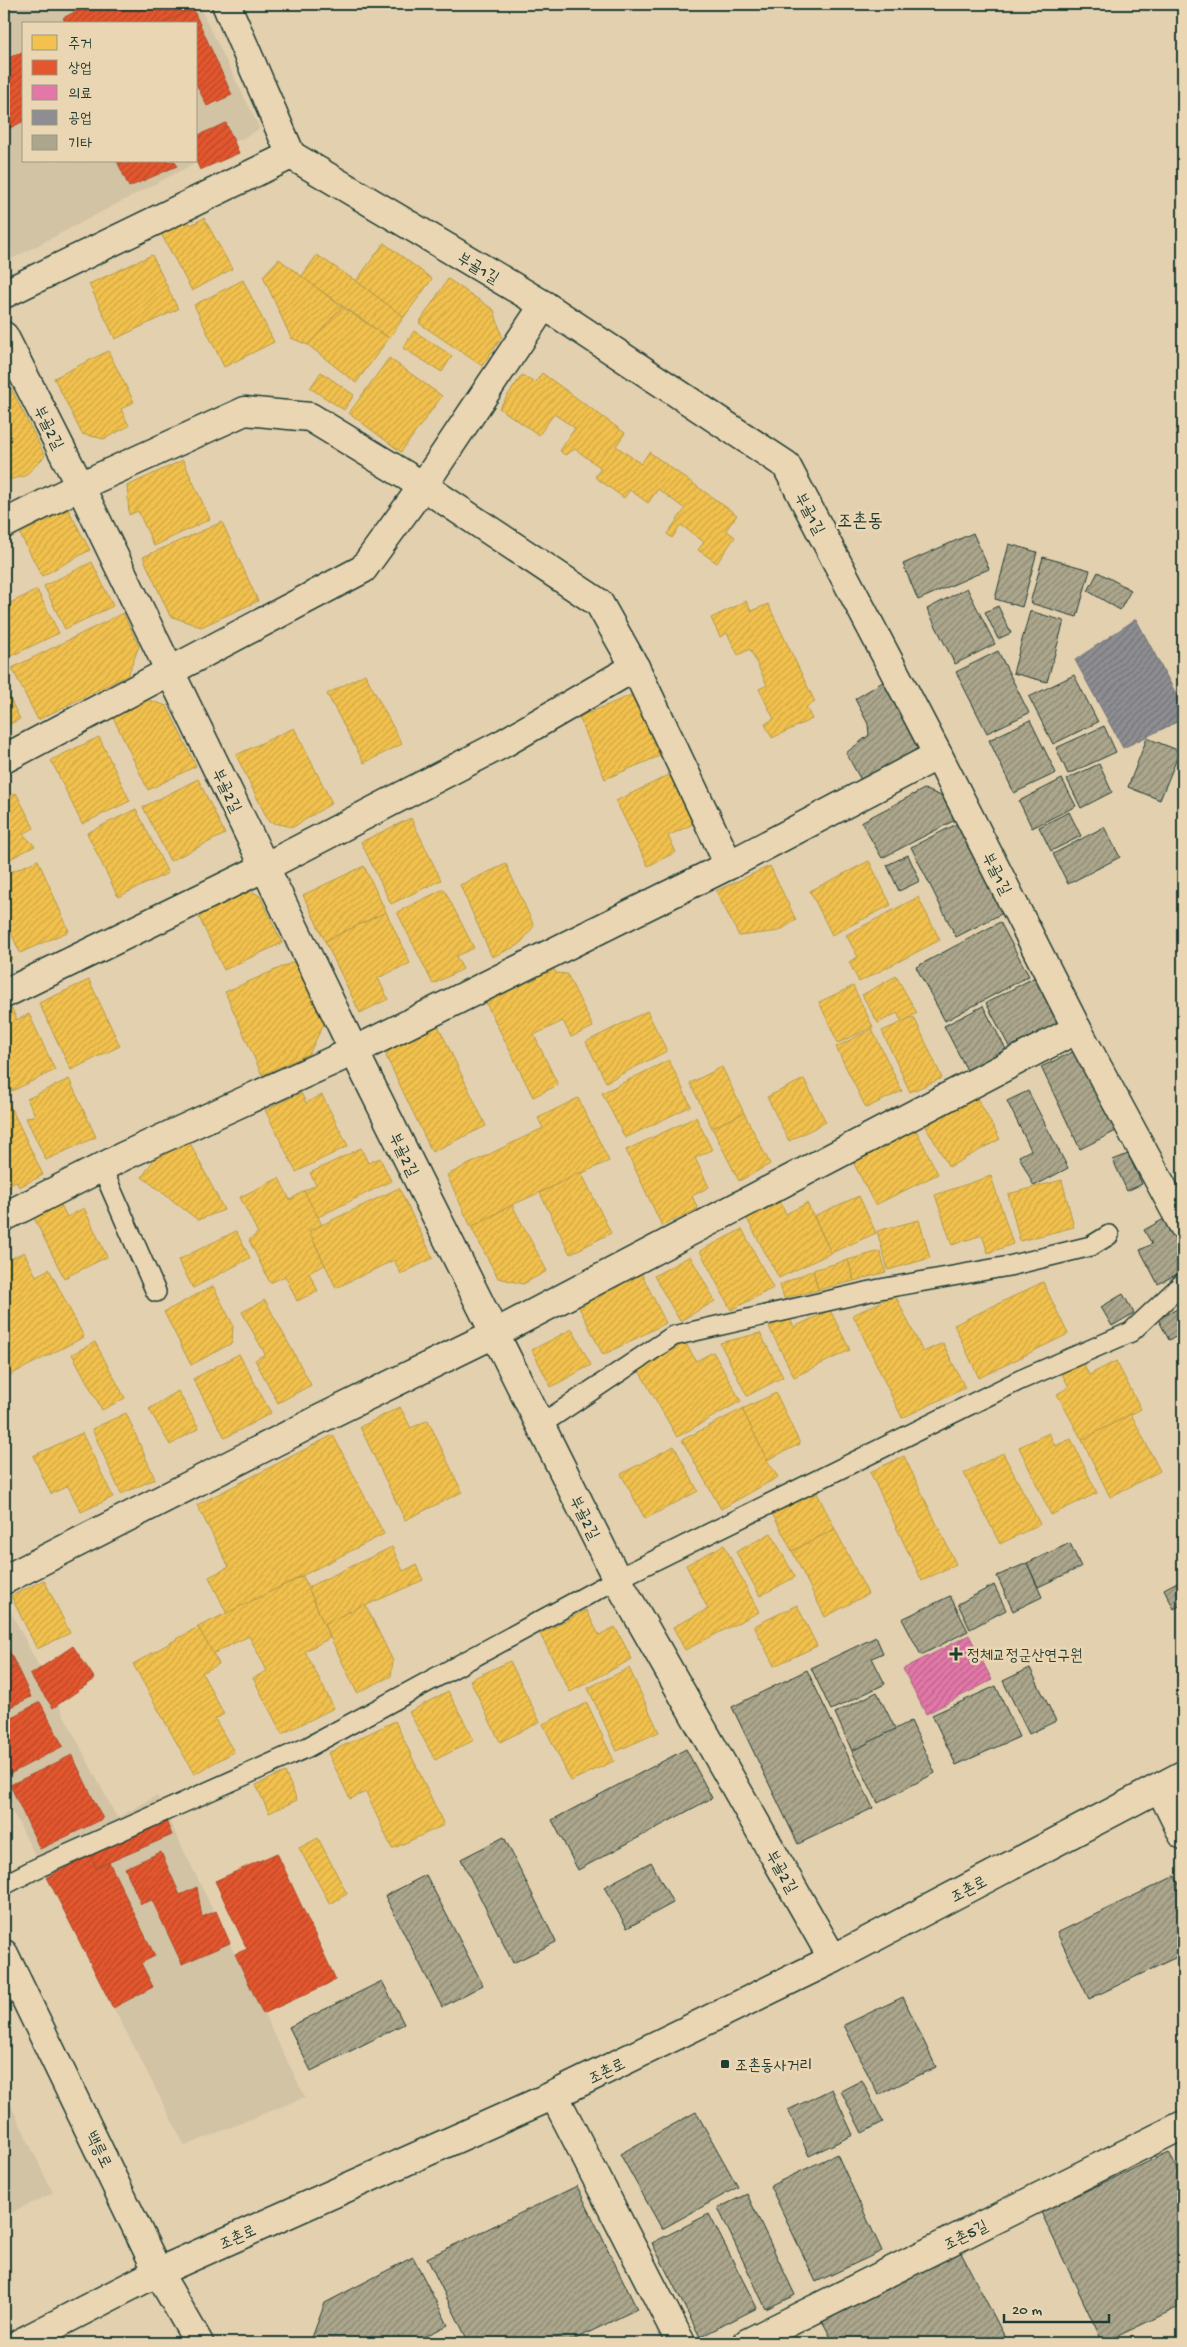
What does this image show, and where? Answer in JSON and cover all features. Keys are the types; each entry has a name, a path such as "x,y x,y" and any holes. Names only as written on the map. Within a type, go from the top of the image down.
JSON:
{"street":[{"path":"4,294 291,155 226,4"},
{"name":"부골1길","path":"291,155 544,305 786,465 938,755 1077,1029 1183,1226"},
{"path":"4,759 363,569 423,486 544,305"},
{"name":"부골2길","path":"4,336 80,486 354,1051 618,1579 833,1959"},
{"path":"4,524 80,486 244,411 310,417 423,486 599,603 635,667 730,865"},
{"path":"4,994 265,867 504,743 635,667"},
{"path":"4,1217 124,1156 354,1051 730,865 938,755"},
{"path":"4,1580 322,1418 494,1334 1077,1029"},
{"path":"1171,1782 1183,1835"},
{"name":"조촌로","path":"20,2343 158,2272 554,2095 833,1959 1171,1782"},
{"name":"백릉로","path":"4,1954 158,2272 199,2343"},
{"path":"554,2095 681,2343"},
{"name":"조촌5길","path":"747,2343 1183,2125"}],"lane":[{"path":"102,1168 156,1292"},
{"path":"540,1425 673,1336 880,1289 1009,1266 1091,1246 1109,1235"},
{"path":"4,1885 35,1869 308,1746 618,1579 1020,1380 1131,1332 1183,1283"}],"shaded area":[{"path":"4,4 198,4 260,129 198,161 198,22 22,22 22,162 197,162 4,263"},
{"path":"4,1599 117,1818 157,1796 305,2097 185,2146 4,1795"},
{"path":"4,2091 53,2193 4,2216"}],"building: 주거":[{"path":"186,216 191,225 204,218 232,269 192,291 159,230"},
{"path":"384,243 432,279 404,317 356,281"},
{"path":"152,255 178,309 115,339 89,284"},
{"path":"317,255 404,317 389,338 301,277"},
{"path":"279,259 342,307 308,345 291,338 263,276"},
{"path":"448,279 494,310 502,337 482,366 419,323"},
{"path":"243,280 274,342 224,367 194,305"},
{"path":"342,307 389,338 356,383 308,345"},
{"path":"414,331 452,356 442,372 403,348"},
{"path":"108,351 134,402 121,409 129,426 104,439 82,434 54,378"},
{"path":"389,358 442,396 401,452 349,413"},
{"path":"321,372 354,395 344,410 310,388"},
{"path":"542,373 625,433 616,446 641,464 649,452 737,515 726,530 735,537 717,563 698,550 704,542 681,525 672,538 667,534 685,509 658,489 648,503 630,490 624,498 595,477 601,468 575,449 565,455 560,451 575,428 554,414 539,435 499,408 522,375 535,383"},
{"path":"4,374 45,456 25,476 4,481"},
{"path":"183,460 210,519 154,546 138,511 129,515 127,486"},
{"path":"68,509 90,550 42,576 20,534"},
{"path":"222,522 258,601 201,627 170,616 143,557"},
{"path":"92,562 113,606 65,629 44,586"},
{"path":"37,590 59,633 11,656 4,641 4,606"},
{"path":"746,601 751,611 768,604 815,702 806,707 812,719 772,738 765,724 774,719 759,689 767,685 750,649 738,655 727,633 720,637 711,618"},
{"path":"123,613 139,646 128,675 38,720 12,668"},
{"path":"365,674 402,744 364,763 327,694"},
{"path":"4,687 20,719 4,727"},
{"path":"636,693 662,755 605,779 579,717"},
{"path":"142,698 167,706 196,766 148,790 111,713"},
{"path":"294,728 332,803 293,827 269,822 236,755"},
{"path":"99,737 130,801 82,824 51,760"},
{"path":"671,774 695,823 668,836 676,852 648,866 616,801"},
{"path":"198,779 225,834 170,861 143,807"},
{"path":"16,793 34,828 23,834 35,846 4,862 4,799"},
{"path":"136,809 168,873 118,897 87,833"},
{"path":"411,818 441,880 391,904 361,842"},
{"path":"38,860 69,931 20,953 4,917 4,875"},
{"path":"869,861 891,905 832,935 810,891"},
{"path":"506,864 534,926 519,945 492,957 460,885"},
{"path":"364,866 386,912 325,941 303,895"},
{"path":"770,866 796,920 779,931 739,936 716,891"},
{"path":"248,889 260,896 282,943 224,970 197,913"},
{"path":"444,889 474,948 456,956 463,969 433,984 397,912"},
{"path":"918,897 940,940 859,982 849,962 858,957 846,935"},
{"path":"386,912 410,963 378,978 388,999 360,1013 325,941"},
{"path":"4,942 12,959 4,963"},
{"path":"298,960 325,1021 309,1054 262,1075 225,992"},
{"path":"549,961 556,973 567,974 593,1027 571,1037 563,1021 534,1035 558,1085 533,1097 482,995"},
{"path":"896,976 917,1013 902,1022 897,1013 878,1023 862,995"},
{"path":"89,980 120,1046 71,1070 39,1003"},
{"path":"853,986 873,1027 838,1043 819,1002"},
{"path":"12,1009 17,1020 29,1014 55,1070 12,1091 4,1073 4,1013"},
{"path":"647,1011 667,1051 606,1082 586,1042"},
{"path":"914,1017 942,1078 910,1092 882,1031"},
{"path":"435,1019 486,1126 432,1152 386,1056 396,1038"},
{"path":"872,1029 902,1091 866,1108 836,1047"},
{"path":"669,1060 691,1106 625,1138 602,1093"},
{"path":"722,1067 744,1113 712,1128 690,1083"},
{"path":"69,1079 96,1137 46,1160 26,1118 35,1115 27,1099"},
{"path":"804,1079 826,1122 789,1141 767,1097"},
{"path":"301,1093 306,1103 322,1095 348,1146 296,1172 265,1110"},
{"path":"976,1096 1000,1139 949,1167 925,1125"},
{"path":"578,1098 609,1161 512,1205 471,1227 447,1175 543,1128 538,1118"},
{"path":"7,1099 43,1175 19,1187 16,1181 5,1186 4,1184 4,1101"},
{"path":"744,1113 770,1164 739,1181 712,1128"},
{"path":"696,1117 712,1150 695,1158 709,1187 692,1196 698,1209 662,1226 626,1150"},
{"path":"914,1126 938,1174 875,1205 851,1158"},
{"path":"189,1141 224,1210 198,1220 142,1177 155,1158"},
{"path":"361,1148 368,1163 380,1158 391,1181 316,1218 304,1191 316,1185 310,1173"},
{"path":"581,1172 611,1233 570,1254 540,1193"},
{"path":"991,1176 1013,1244 988,1253 982,1235 952,1245 935,1195"},
{"path":"279,1178 290,1200 304,1191 322,1225 309,1231 325,1265 309,1273 318,1291 297,1301 285,1276 270,1283 249,1240 258,1233 240,1197"},
{"path":"1062,1180 1074,1227 1020,1241 1008,1194"},
{"path":"399,1188 433,1258 401,1274 394,1260 336,1288 309,1231"},
{"path":"859,1196 876,1233 831,1253 814,1216"},
{"path":"780,1202 786,1214 807,1203 831,1253 779,1278 747,1219"},
{"path":"61,1205 67,1217 84,1208 107,1257 64,1278 34,1218"},
{"path":"512,1205 547,1271 523,1284 498,1278 471,1227"},
{"path":"919,1220 930,1258 888,1270 877,1231"},
{"path":"742,1229 773,1288 731,1310 700,1251"},
{"path":"236,1231 250,1258 193,1288 178,1260"},
{"path":"880,1251 886,1272 854,1281 848,1260"},
{"path":"24,1252 36,1276 49,1269 84,1337 10,1375 4,1364 6,1342 4,1338 4,1262"},
{"path":"690,1256 715,1301 680,1321 654,1276"},
{"path":"848,1260 854,1281 818,1290 813,1270"},
{"path":"813,1270 818,1290 784,1298 780,1285"},
{"path":"641,1273 666,1323 603,1355 578,1305"},
{"path":"1043,1282 1068,1334 979,1378 954,1325"},
{"path":"213,1286 233,1325 232,1343 191,1365 164,1312"},
{"path":"895,1295 923,1352 943,1343 965,1388 902,1418 853,1315"},
{"path":"265,1300 311,1385 278,1403 255,1360 265,1354 242,1312"},
{"path":"830,1310 850,1350 794,1377 769,1327 789,1317 794,1327"},
{"path":"572,1329 591,1365 551,1387 532,1350"},
{"path":"760,1333 783,1377 747,1396 720,1343"},
{"path":"95,1342 125,1398 102,1410 72,1354"},
{"path":"685,1342 696,1361 713,1352 741,1401 677,1437 638,1369"},
{"path":"239,1354 271,1413 225,1438 193,1379"},
{"path":"1082,1361 1089,1375 1116,1361 1141,1409 1082,1440 1057,1394 1069,1387 1061,1372"},
{"path":"178,1391 199,1428 170,1445 149,1409"},
{"path":"776,1393 800,1444 767,1460 742,1409"},
{"path":"400,1407 411,1428 428,1420 462,1492 405,1520 360,1427"},
{"path":"742,1409 767,1460 778,1477 721,1509 682,1440"},
{"path":"126,1413 155,1479 121,1494 92,1429"},
{"path":"1131,1414 1160,1471 1110,1497 1082,1440"},
{"path":"82,1433 113,1497 81,1512 68,1486 51,1494 33,1456"},
{"path":"1049,1433 1055,1446 1071,1439 1097,1493 1051,1515 1019,1447"},
{"path":"333,1435 384,1534 227,1614 209,1577 229,1567 197,1505"},
{"path":"674,1446 698,1491 645,1519 621,1474"},
{"path":"1003,1453 1040,1524 1000,1544 964,1473"},
{"path":"904,1456 956,1564 922,1581 870,1472"},
{"path":"816,1491 835,1529 792,1551 772,1513"},
{"path":"835,1529 868,1594 825,1617 792,1551"},
{"path":"771,1533 795,1577 760,1596 736,1552"},
{"path":"724,1545 759,1612 685,1650 673,1627 708,1609 686,1565"},
{"path":"392,1547 403,1571 416,1565 423,1580 324,1624 308,1587"},
{"path":"303,1576 330,1638 305,1651 334,1708 282,1734 253,1678 267,1671 249,1636 212,1654 198,1627"},
{"path":"44,1580 70,1633 37,1649 11,1596"},
{"path":"365,1604 393,1661 391,1676 357,1693 324,1624"},
{"path":"797,1605 817,1646 774,1666 754,1626"},
{"path":"586,1610 599,1635 615,1627 632,1659 570,1692 540,1634"},
{"path":"198,1627 219,1664 202,1673 224,1714 215,1719 234,1752 194,1774 133,1664"},
{"path":"510,1661 540,1722 500,1742 470,1680"},
{"path":"629,1668 659,1732 617,1751 588,1688"},
{"path":"448,1691 474,1740 435,1760 409,1712"},
{"path":"587,1703 614,1761 571,1781 543,1724"},
{"path":"395,1721 444,1825 392,1849 366,1792 350,1799 328,1753"},
{"path":"285,1772 297,1800 269,1813 256,1785"},
{"path":"318,1838 347,1894 330,1904 299,1848"}],"building: 상업":[{"path":"75,4 203,4 165,22 65,22 63,18 78,10"},
{"path":"193,9 232,95 207,106 198,88 198,22 165,22"},
{"path":"22,52 22,122 4,131 4,60"},
{"path":"226,123 239,153 200,170 196,162 198,162 198,135"},
{"path":"117,162 175,162 177,166 129,187"},
{"path":"4,1640 17,1667 4,1673"},
{"path":"73,1646 95,1679 53,1708 30,1675"},
{"path":"17,1667 31,1697 4,1710 4,1673"},
{"path":"40,1702 63,1746 6,1776 4,1771 4,1721"},
{"path":"72,1755 103,1819 40,1849 10,1785"},
{"path":"161,1809 172,1835 96,1868 85,1842"},
{"path":"161,1852 180,1895 197,1887 202,1917 216,1911 230,1943 182,1964 152,1900 141,1904 125,1868"},
{"path":"277,1853 336,1980 263,2014 235,1954 247,1949 215,1881"},
{"path":"91,1855 96,1868 109,1862 155,1956 141,1963 153,1987 113,2008 47,1877"}],"building: 의료":[{"path":"969,1635 992,1680 926,1714 903,1669"}],"building: 공업":[{"path":"1136,619 1183,707 1183,719 1123,748 1075,660"}],"building: 기타":[{"path":"973,533 989,569 918,600 903,564"},
{"path":"1009,544 1037,552 1022,607 995,599"},
{"path":"1043,557 1090,570 1077,617 1030,603"},
{"path":"1098,572 1131,590 1120,610 1088,591"},
{"path":"967,588 995,644 955,664 927,609"},
{"path":"998,606 1011,633 998,639 985,612"},
{"path":"1030,611 1064,621 1047,682 1013,673"},
{"path":"998,651 1029,713 987,733 956,672"},
{"path":"1074,675 1098,722 1053,744 1029,697"},
{"path":"886,680 920,747 862,782 846,753 869,735 868,724 855,699"},
{"path":"1030,720 1056,773 1014,793 989,740"},
{"path":"1104,726 1116,752 1068,774 1056,748"},
{"path":"1147,738 1180,751 1160,800 1128,787"},
{"path":"1099,764 1112,792 1081,808 1067,779"},
{"path":"1062,779 1076,806 1032,828 1019,801"},
{"path":"924,789 944,797 957,819 882,858 861,822"},
{"path":"1069,812 1081,836 1051,851 1039,827"},
{"path":"961,822 1007,911 956,937 911,847"},
{"path":"1104,827 1120,857 1068,884 1053,854"},
{"path":"908,855 920,881 899,891 887,865"},
{"path":"1000,922 1029,976 945,1021 916,967"},
{"path":"1039,975 1065,1025 1012,1052 986,1003"},
{"path":"983,1006 1009,1055 970,1076 944,1026"},
{"path":"1077,1050 1116,1131 1080,1149 1041,1067"},
{"path":"1028,1091 1068,1168 1034,1186 1019,1156 1031,1150 1007,1101"},
{"path":"1128,1154 1142,1184 1127,1191 1113,1160"},
{"path":"1164,1219 1183,1254 1183,1271 1158,1284 1140,1250 1152,1244 1144,1230"},
{"path":"1123,1294 1134,1313 1112,1326 1101,1307"},
{"path":"1183,1306 1183,1345 1178,1336 1169,1340 1158,1319"},
{"path":"1070,1543 1081,1567 1038,1587 1027,1563"},
{"path":"1027,1563 1042,1597 1013,1611 997,1576"},
{"path":"1183,1579 1183,1604 1174,1609 1164,1589"},
{"path":"994,1585 1006,1610 970,1629 958,1604"},
{"path":"950,1596 968,1631 921,1655 902,1619"},
{"path":"876,1637 883,1653 872,1658 885,1684 831,1710 811,1668"},
{"path":"1030,1668 1056,1721 1029,1734 1003,1681"},
{"path":"807,1670 873,1808 798,1844 732,1707"},
{"path":"996,1686 1019,1737 956,1765 932,1715"},
{"path":"877,1692 896,1730 852,1751 835,1713"},
{"path":"911,1721 935,1773 878,1803 852,1751"},
{"path":"686,1749 712,1798 578,1870 552,1820"},
{"path":"504,1837 556,1942 513,1963 461,1859"},
{"path":"651,1862 673,1903 627,1928 604,1887"},
{"path":"426,1875 483,1985 442,2007 385,1896"},
{"path":"1175,1876 1183,1893 1183,1954 1089,1999 1057,1933"},
{"path":"382,1981 404,2024 311,2071 289,2027"},
{"path":"903,1997 936,2067 878,2095 844,2025"},
{"path":"862,2080 883,2122 862,2133 841,2091"},
{"path":"832,2089 853,2135 809,2156 788,2110"},
{"path":"696,2112 738,2187 662,2229 620,2154"},
{"path":"1169,2152 1183,2183 1183,2305 1103,2343 1041,2212"},
{"path":"837,2154 882,2251 816,2282 770,2186"},
{"path":"577,2186 637,2309 567,2343 469,2343 427,2258"},
{"path":"747,2194 795,2295 766,2309 718,2208"},
{"path":"709,2214 757,2308 700,2337 652,2243"},
{"path":"959,2249 1008,2343 834,2343 821,2319"},
{"path":"413,2257 448,2325 412,2343 310,2343 325,2303"}],"place":[{"name":"정체교정군산연구원","path":"956,1654"},
{"name":"조촌동사거리","path":"725,2064"}],"district":[{"name":"조촌동","path":"860,519"}]}
